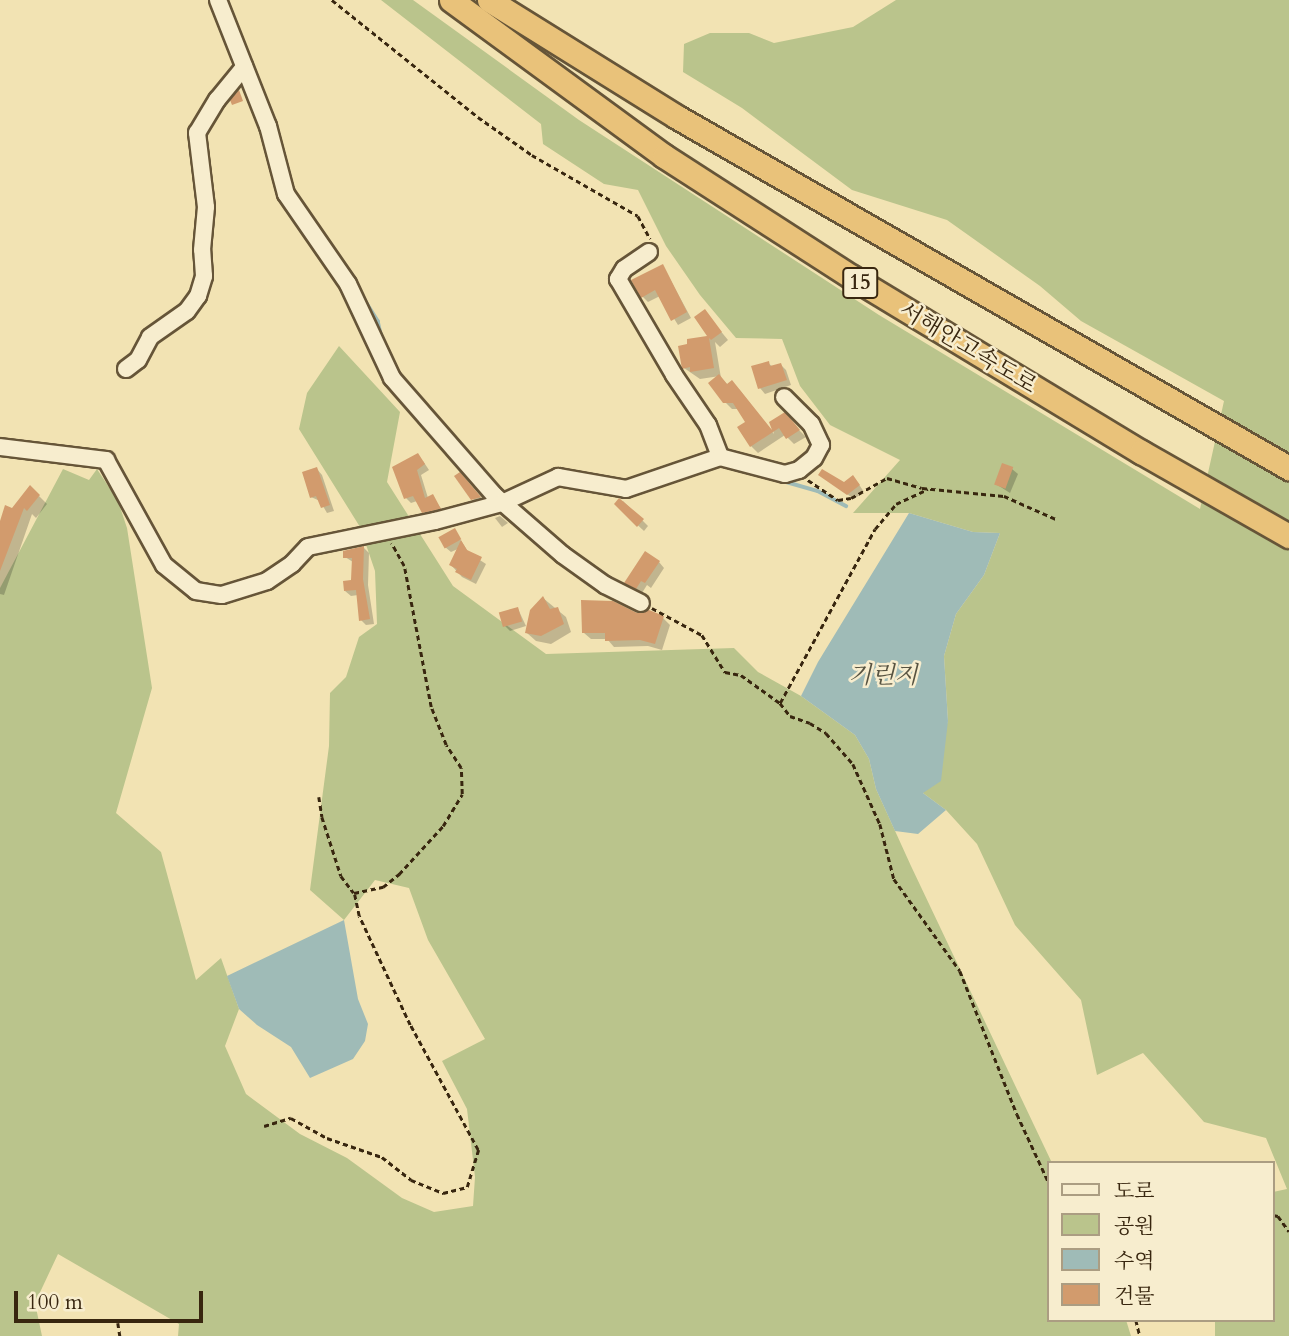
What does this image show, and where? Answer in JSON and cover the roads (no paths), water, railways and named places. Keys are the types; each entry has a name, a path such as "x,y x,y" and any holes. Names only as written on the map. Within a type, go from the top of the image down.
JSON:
{"highway":[{"name":"서해안고속도로","path":"451,0 664,156 852,277 1141,452 1289,536"},
{"name":"15","path":"489,0 677,117 1289,468"}],"street":[{"path":"218,0 268,126 286,194 348,284 392,378 502,503 562,555 605,585 641,603"},
{"path":"126,369 138,360 150,337 187,311 198,296 204,276 202,250 206,207 197,133 217,100 244,67"},
{"path":"649,252 624,270 618,279 674,376 708,425 720,457"},
{"path":"0,447 106,460 164,565 196,591 222,596 267,581 292,564 307,547 502,503 558,477 626,489 720,457 785,474 799,470 814,458 821,445 811,424 784,397"}],"water":[{"name":"기린지","path":"909,513 973,532 1000,533 984,575 956,614 944,656 948,721 941,781 923,793 946,810 918,834 895,831 876,789 869,759 855,735 801,696 818,662"},
{"path":"344,920 358,999 368,1024 365,1041 353,1059 310,1078 291,1047 257,1025 239,1009 227,976"}],"waterway":[{"path":"234,19 242,41"},
{"path":"358,289 378,321 382,339"},
{"path":"783,481 818,491 846,506"}]}
